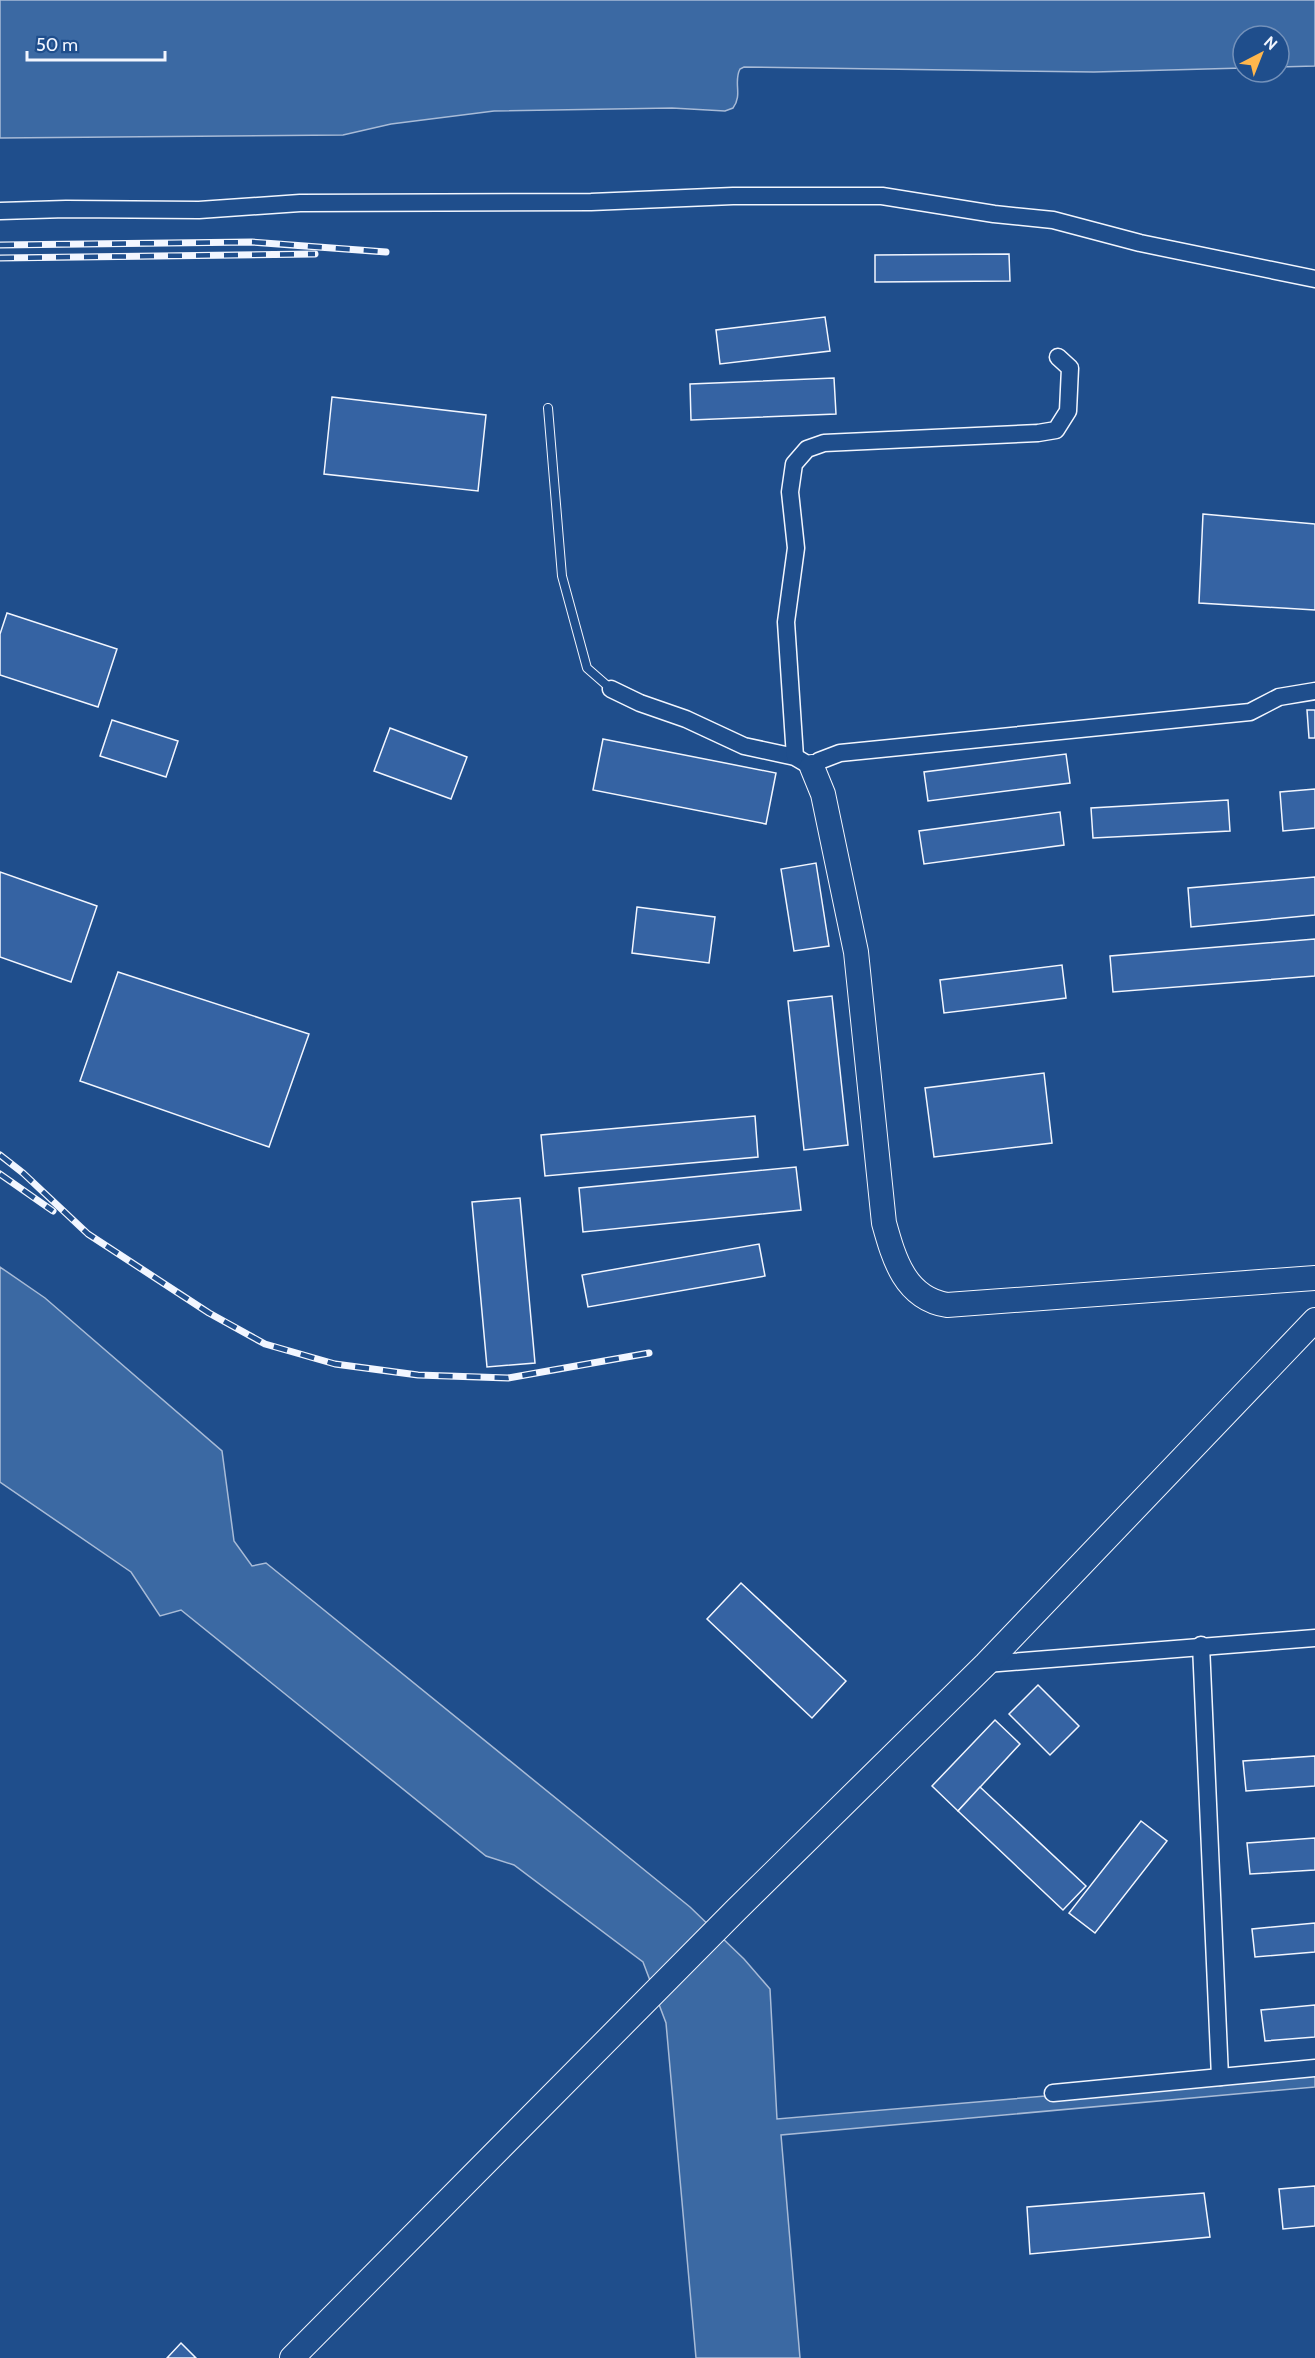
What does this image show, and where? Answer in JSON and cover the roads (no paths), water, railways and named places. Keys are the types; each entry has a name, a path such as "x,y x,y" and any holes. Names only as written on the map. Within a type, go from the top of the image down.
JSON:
{"main road":[{"path":"803,762 823,794 856,952 884,1223 896,1263 916,1291 932,1303 947,1305 1315,1278"},
{"path":"292,2358 736,1910 986,1664 1315,1320"}],"street":[{"path":"0,211 199,210 300,203 591,202 733,196 882,196 994,214 1053,220 1140,243 1315,279"},
{"path":"803,762 786,622 796,548 790,492 794,464 807,449 824,443 1038,434 1056,430 1068,411 1070,368 1058,357"},
{"path":"611,689 640,703 687,719 744,746 803,762 819,761 840,753 1250,712 1279,697 1315,692"},
{"path":"986,1664 1201,1645 1315,1638"},
{"path":"1201,1645 1220,2077"},
{"path":"1053,2093 1315,2068"}],"lane":[{"path":"548,408 562,576 587,668 611,689"}],"water":[{"path":"0,0 1315,0 1315,66 1291,67 1291,24 1231,24 1231,68 1094,72 744,67 738,74 736,103 733,108 725,111 672,108 494,111 391,124 343,135 0,138"},
{"path":"0,1267 45,1298 222,1451 234,1541 252,1566 266,1563 690,1907 744,1959 770,1989 777,2119 1315,2073 1315,2087 781,2135 800,2358 696,2358 666,2023 643,1962 514,1865 486,1856 181,1610 160,1616 131,1572 0,1482"}],"railway":[{"path":"0,245 252,242 386,252"},
{"path":"0,258 315,254"},
{"path":"0,1155 23,1173 88,1234 209,1313 265,1344 335,1364 418,1375 508,1378 649,1353"},
{"path":"0,1174 53,1211"}]}
